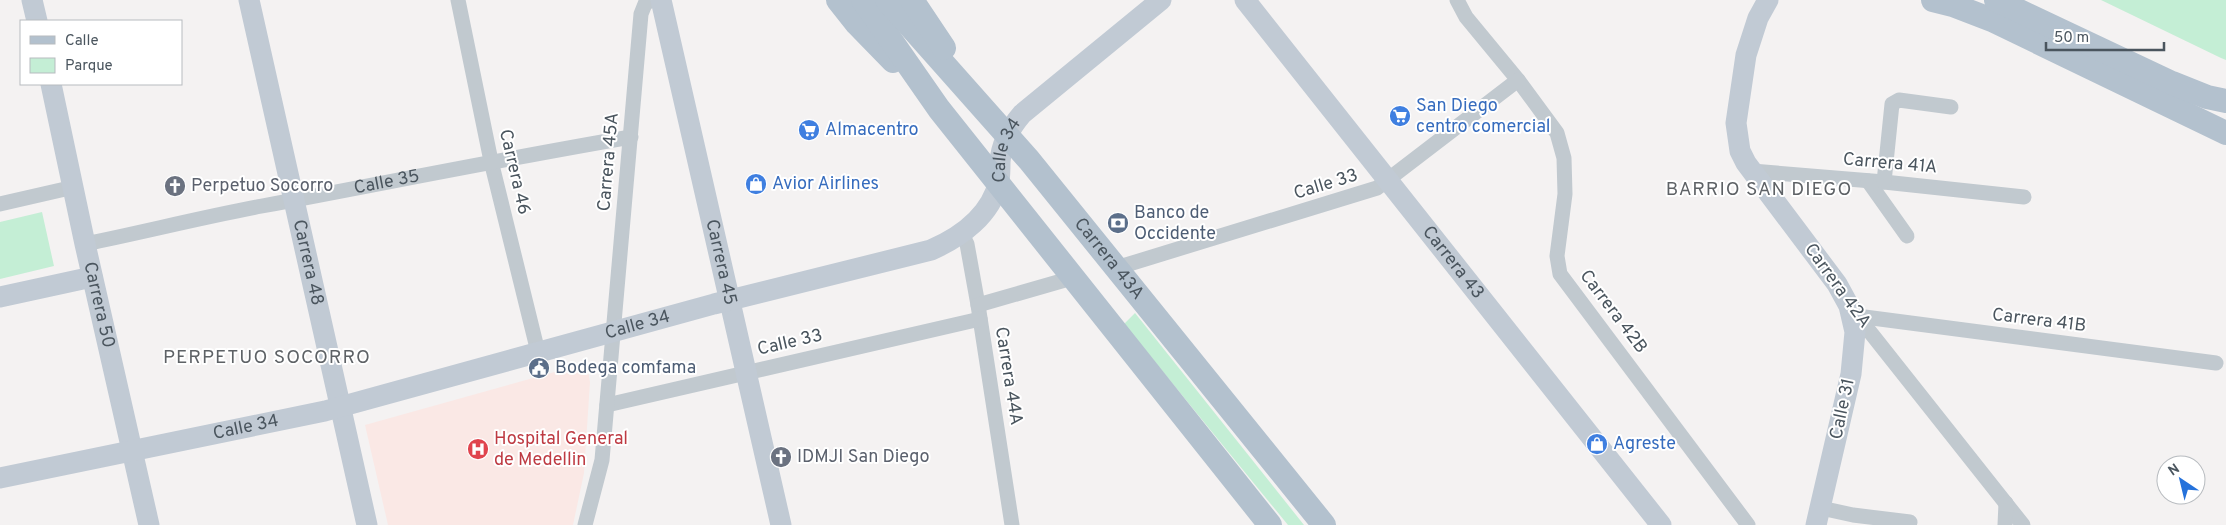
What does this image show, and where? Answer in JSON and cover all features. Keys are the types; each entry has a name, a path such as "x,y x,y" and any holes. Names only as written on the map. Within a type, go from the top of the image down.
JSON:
{"main road":[{"path":"838,0 857,24 939,109"},
{"path":"863,0 939,109 1270,525"},
{"name":"Carrera 43A","path":"887,0 1008,134 1324,525"},
{"path":"912,0 974,97"},
{"path":"1933,0 1992,20 2226,132"},
{"path":"1996,0 2172,83 2207,97 2226,101"}],"street":[{"path":"32,0 37,20"},
{"name":"Carrera 48","path":"249,0 367,525"},
{"name":"Carrera 46","path":"458,0 491,161 538,352"},
{"name":"Carrera 45A","path":"585,525 600,475 641,14 645,4 651,0"},
{"name":"Carrera 45","path":"661,0 673,45 744,373 781,525"},
{"name":"Calle 34","path":"0,478 340,406 729,301 931,250 962,234 988,206 998,184 1002,148 1008,134 1022,114 1161,0"},
{"name":"Carrera 43","path":"1245,0 1662,525"},
{"name":"Carrera 42B","path":"1457,0 1466,16 1518,80 1557,133 1564,158 1565,194 1557,256 1560,274 1748,525"},
{"name":"Carrera 42A","path":"1760,6 1746,55 1736,123 1740,151 1752,171 1837,284 1853,311 2023,525"},
{"name":"Calle 33","path":"1116,268 1378,188 1518,80"},
{"name":"Carrera 50","path":"51,85 92,277 149,525"},
{"path":"1884,182 1892,104 1899,100 1951,107"},
{"name":"Calle 35","path":"85,244 263,206 294,202 491,161 631,137"},
{"name":"Carrera 41A","path":"1752,171 1884,182 2024,197"},
{"path":"1868,181 1907,236"},
{"path":"0,204 74,188"},
{"name":"Carrera 44A","path":"962,234 967,244 979,312 1012,525"},
{"path":"0,297 92,277"},
{"name":"Calle 33","path":"607,405 744,373 979,312 1072,278"},
{"name":"Carrera 41B","path":"1853,311 2216,363"},
{"name":"Calle 31","path":"1817,517 1852,374 1855,332 1853,311"},
{"path":"2005,525 2006,503"},
{"path":"1817,517 1853,516 1910,522"}],"shaded area":[{"name":"Hospital General de Medellin","path":"576,366 588,371 590,382 584,473 573,525 388,525 365,425"}],"green space":[{"path":"2101,0 2226,0 2226,60 2221,58"},
{"path":"42,212 54,266 0,279 0,222"},
{"path":"1135,313 1304,525 1288,525 1124,324"}],"place":[{"name":"San Diego centro comercial","path":"1400,116"},
{"name":"Almacentro","path":"809,130"},
{"name":"Avior Airlines","path":"756,184"},
{"name":"Perpetuo Socorro","path":"175,186"},
{"name":"Banco de Occidente","path":"1118,223"},
{"name":"Bodega comfama","path":"539,368"},
{"name":"Agreste","path":"1597,444"},
{"name":"Hospital General de Medellin","path":"478,449"},
{"name":"IDMJI San Diego","path":"781,457"}],"district":[{"name":"BARRIO SAN DIEGO","path":"1759,190"},
{"name":"PERPETUO SOCORRO","path":"267,358"}]}
